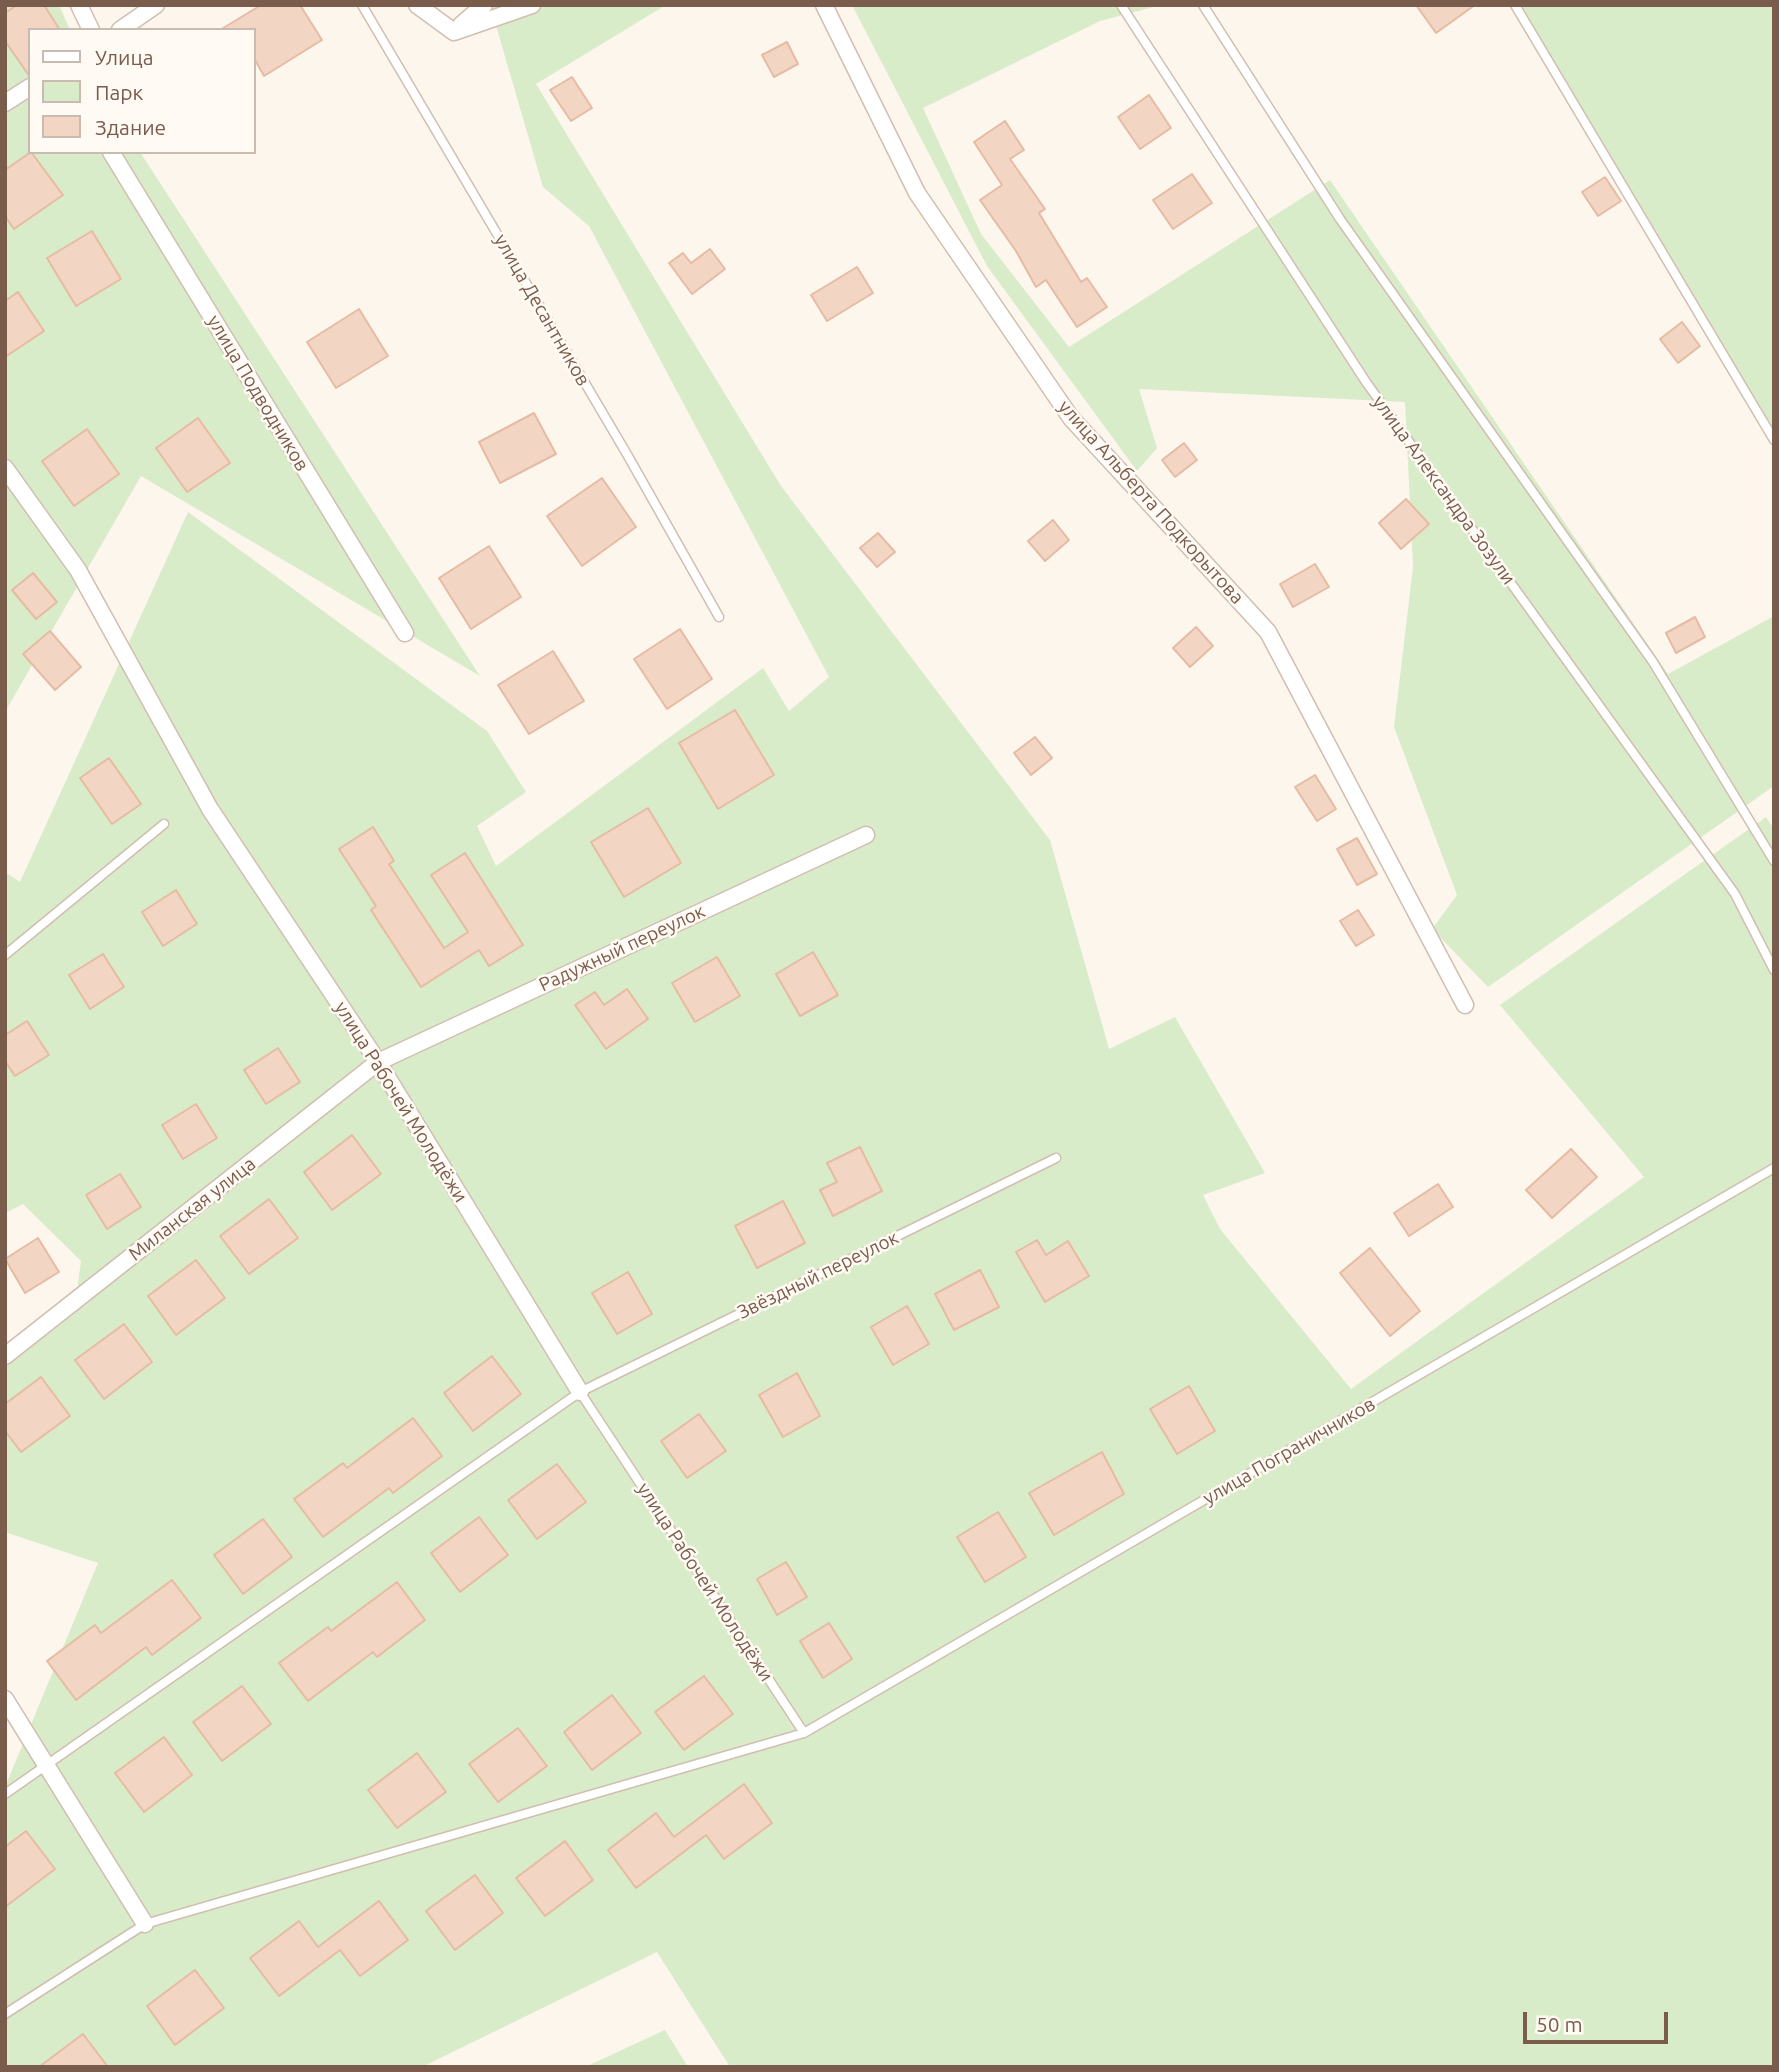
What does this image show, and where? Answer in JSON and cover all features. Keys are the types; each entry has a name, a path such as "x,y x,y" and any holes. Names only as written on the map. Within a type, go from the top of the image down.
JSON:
{"street":[{"path":"79,5 90,28"},
{"path":"123,28 156,5"},
{"path":"417,5 454,32"},
{"path":"454,32 484,5"},
{"path":"454,32 532,5"},
{"name":"улица Альберта Подкорытова","path":"824,5 917,193 1071,418 1268,632 1465,1005"},
{"path":"5,103 28,88"},
{"name":"улица Подводников","path":"112,154 405,633"},
{"name":"улица Рабочей Молодёжи","path":"5,468 78,570 210,809 378,1062 580,1392"},
{"name":"Радужный переулок","path":"378,1062 866,835"},
{"name":"Миланская улица","path":"5,1356 378,1062"},
{"path":"5,1699 145,1924"}],"lane":[{"name":"улица Десантников","path":"362,5 628,456 719,617"},
{"name":"улица Александра Зозули","path":"1121,5 1366,382 1735,894 1774,970"},
{"path":"1203,5 1340,219 1653,662 1774,861"},
{"path":"1515,5 1774,440"},
{"path":"5,955 164,824"},
{"name":"Звёздный переулок","path":"5,1794 580,1392 1056,1158"},
{"name":"улица Пограничников","path":"5,2014 145,1924 804,1733 1774,1168"},
{"name":"улица Рабочей Молодёжи","path":"580,1392 804,1733"}],"green space":[{"path":"5,5 59,5 69,28 28,28 28,154 141,154 480,676 141,476 5,712"},
{"path":"490,5 666,5 536,84 781,486 1050,840 1109,1049 1175,1017 1265,1173 1203,1195 1220,1229 1351,1389 1644,1177 1500,1005 1766,817 1774,829 1774,2067 730,2067 657,1952 422,2067 5,2067 5,1787 98,1563 5,1532 5,1364 22,1347 74,1314 81,1261 23,1204 5,1213 5,872 20,882 188,512 487,731 526,792 477,826 496,866 763,668 789,711 829,677 589,226 543,187"},
{"path":"852,5 1161,5 1100,21 923,108 981,234 1069,347 1330,180 1668,674 1774,616 1774,786 1488,987 1432,929 1457,895 1394,727 1413,567 1405,402 1139,389 1157,448 1137,471 987,266"},
{"path":"1510,5 1774,5 1774,433"},
{"path":"665,2030 688,2067 585,2067"}],"building":[{"path":"17,5 44,5 59,28 28,28 28,74 5,41 5,13"},
{"path":"261,5 300,5 322,40 264,76 256,62 256,28 223,28"},
{"path":"1416,5 1475,5 1436,33"},
{"path":"787,42 798,64 774,77 762,55"},
{"path":"572,77 592,108 571,121 550,90"},
{"path":"1149,95 1171,128 1140,149 1118,117"},
{"path":"1005,121 1024,150 1010,159 1045,209 1039,213 1081,282 1087,278 1107,307 1077,327 1046,280 1036,287 1016,251 980,200 1002,185 974,142"},
{"path":"28,154 32,154 63,195 14,229 5,216 5,170"},
{"path":"1192,174 1212,203 1173,229 1153,200"},
{"path":"1605,177 1621,201 1598,216 1582,192"},
{"path":"92,231 121,279 76,306 47,258"},
{"path":"710,249 725,269 692,294 669,263 683,253 691,263"},
{"path":"857,267 873,293 827,321 811,295"},
{"path":"18,292 44,331 5,357 5,301"},
{"path":"359,309 388,356 336,388 307,342"},
{"path":"1682,322 1700,346 1678,363 1660,339"},
{"path":"534,413 556,454 500,483 479,442"},
{"path":"198,418 230,463 187,492 156,448"},
{"path":"87,429 119,474 74,506 42,461"},
{"path":"1184,443 1197,460 1175,477 1162,460"},
{"path":"602,478 636,527 582,566 547,516"},
{"path":"1406,499 1429,524 1401,549 1379,523"},
{"path":"1053,520 1069,540 1045,561 1028,541"},
{"path":"878,533 895,552 877,567 860,548"},
{"path":"489,546 521,597 471,629 439,578"},
{"path":"1315,564 1329,587 1293,607 1280,584"},
{"path":"33,573 57,602 36,619 12,590"},
{"path":"1695,617 1705,637 1676,653 1666,633"},
{"path":"1196,627 1213,646 1190,667 1173,648"},
{"path":"680,629 712,679 667,709 634,659"},
{"path":"50,631 81,667 55,690 23,654"},
{"path":"553,651 584,701 529,734 498,685"},
{"path":"735,710 774,775 718,809 679,743"},
{"path":"1035,737 1052,758 1031,775 1014,753"},
{"path":"109,758 141,804 112,824 80,778"},
{"path":"1315,775 1336,809 1317,821 1295,787"},
{"path":"648,808 681,863 624,897 591,842"},
{"path":"373,827 394,861 389,864 444,948 468,932 431,875 465,853 523,945 489,966 479,950 421,987 371,910 376,906 339,849"},
{"path":"1357,838 1377,874 1357,885 1337,849"},
{"path":"176,890 197,924 163,946 142,912"},
{"path":"1358,910 1374,935 1356,946 1340,921"},
{"path":"813,952 838,995 800,1016 776,974"},
{"path":"103,954 124,987 90,1009 69,975"},
{"path":"717,957 740,996 695,1022 672,983"},
{"path":"627,989 648,1019 606,1049 575,1005 595,992 604,1005"},
{"path":"27,1021 49,1055 15,1076 5,1061 5,1035"},
{"path":"278,1048 300,1082 266,1104 244,1070"},
{"path":"196,1104 217,1138 183,1159 162,1125"},
{"path":"352,1135 381,1174 332,1210 304,1172"},
{"path":"860,1147 882,1191 833,1216 820,1190 837,1182 827,1163"},
{"path":"1571,1149 1597,1177 1552,1218 1526,1190"},
{"path":"120,1174 141,1207 107,1229 86,1195"},
{"path":"1438,1184 1453,1207 1409,1236 1394,1213"},
{"path":"269,1199 298,1238 249,1274 220,1236"},
{"path":"783,1201 805,1243 757,1268 735,1226"},
{"path":"38,1238 59,1272 25,1293 5,1259"},
{"path":"1037,1240 1046,1255 1068,1241 1089,1276 1045,1302 1016,1252"},
{"path":"1370,1248 1420,1311 1390,1336 1340,1273"},
{"path":"196,1260 225,1298 176,1335 148,1296"},
{"path":"980,1270 999,1307 954,1330 935,1294"},
{"path":"628,1272 652,1314 617,1334 592,1293"},
{"path":"907,1306 929,1344 893,1365 871,1327"},
{"path":"124,1324 152,1362 104,1399 75,1360"},
{"path":"492,1356 521,1394 473,1431 444,1393"},
{"path":"797,1373 820,1416 783,1437 759,1395"},
{"path":"41,1377 70,1416 21,1452 5,1431 5,1404"},
{"path":"1189,1386 1215,1431 1177,1454 1150,1409"},
{"path":"699,1414 726,1451 687,1478 661,1441"},
{"path":"413,1418 442,1456 393,1493 389,1488 323,1537 294,1499 343,1463 347,1468"},
{"path":"1102,1452 1124,1494 1054,1535 1029,1493"},
{"path":"557,1464 586,1502 537,1539 508,1500"},
{"path":"998,1512 1026,1557 985,1582 957,1537"},
{"path":"479,1517 508,1555 460,1592 431,1553"},
{"path":"263,1519 292,1557 243,1594 214,1555"},
{"path":"786,1562 807,1597 777,1615 757,1579"},
{"path":"172,1580 201,1618 152,1655 146,1647 76,1700 47,1661 95,1625 101,1633"},
{"path":"397,1582 425,1620 377,1657 373,1652 308,1701 279,1663 328,1627 331,1631"},
{"path":"829,1623 852,1659 823,1678 800,1641"},
{"path":"704,1676 733,1714 684,1750 655,1712"},
{"path":"242,1686 271,1724 222,1761 193,1722"},
{"path":"612,1695 641,1733 592,1770 564,1732"},
{"path":"518,1728 547,1766 498,1802 469,1764"},
{"path":"164,1737 192,1775 144,1812 115,1773"},
{"path":"417,1753 446,1792 397,1828 368,1790"},
{"path":"744,1784 772,1823 724,1859 706,1835 636,1888 608,1850 656,1813 674,1837"},
{"path":"26,1831 55,1869 5,1907 5,1847"},
{"path":"565,1841 593,1880 545,1916 516,1878"},
{"path":"475,1875 503,1913 455,1950 426,1911"},
{"path":"379,1901 408,1940 360,1976 340,1950 279,1996 250,1958 299,1921 318,1947"},
{"path":"195,1970 224,2008 175,2045 147,2006"},
{"path":"83,2034 108,2067 39,2067"}]}
